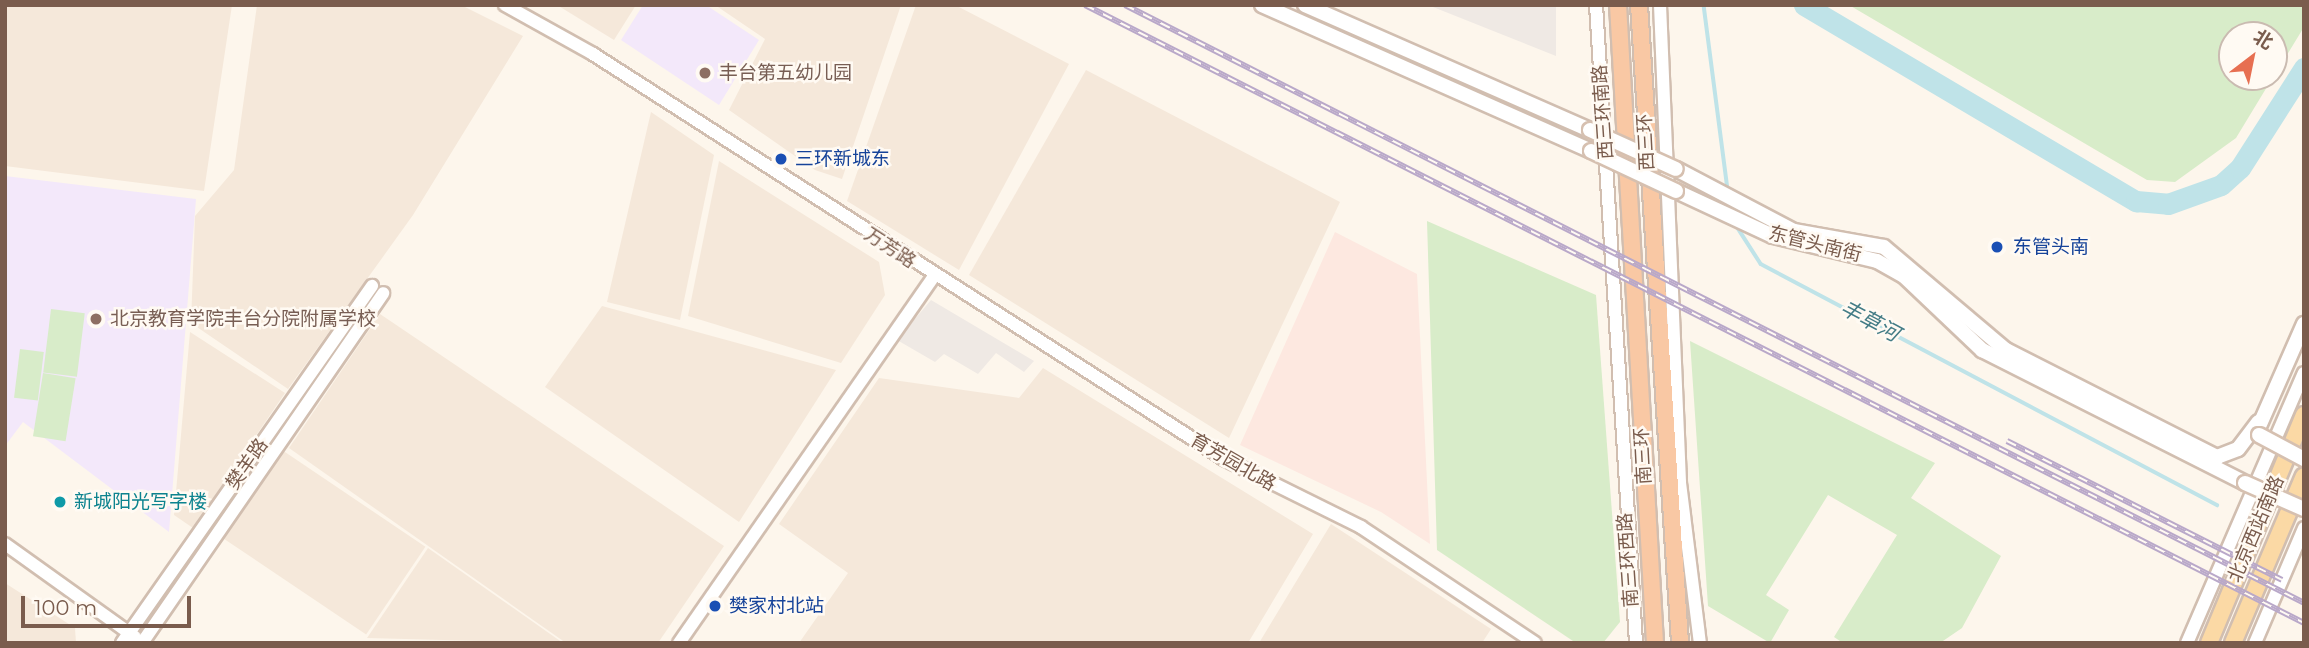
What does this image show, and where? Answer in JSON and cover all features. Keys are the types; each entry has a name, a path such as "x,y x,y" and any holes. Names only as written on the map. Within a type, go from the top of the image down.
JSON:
{"highway":[{"name":"西三环","path":"1618,5 1632,269"},
{"name":"西三环","path":"1639,5 1653,280"},
{"name":"南三环","path":"1632,269 1655,643"},
{"name":"南三环","path":"1653,280 1680,643"}],"main road":[{"name":"东管头南街","path":"1262,5 1591,151 1745,223 1799,244 1877,261 1904,276 1982,349 2245,483 2304,509"},
{"name":"东管头南街","path":"1305,5 1676,169 1794,230 1884,247 2006,350 2217,457 2238,449 2258,428 2304,324"},
{"name":"北京西站南路","path":"2208,643 2304,415"},
{"path":"2258,428 2304,459"},
{"name":"北京西站南路","path":"2234,643 2304,476"}],"street":[{"name":"万芳路","path":"505,5 593,54 933,277 679,643"},
{"name":"西三环南路","path":"1596,5 1614,310"},
{"path":"1660,5 1681,496 1700,643"},
{"name":"育芳园北路","path":"933,277 1247,472 1361,527 1535,643"},
{"name":"樊羊路","path":"125,638 378,289 143,642"},
{"name":"南三环西路","path":"1614,310 1635,642"},
{"path":"2187,643 2304,373"},
{"path":"2255,643 2304,528"},
{"path":"5,544 125,638 143,642"}],"shaded area":[{"path":"5,5 232,5 204,191 5,166"},
{"path":"257,5 461,5 523,36 413,215 288,389 191,323 195,216 234,170"},
{"path":"557,5 636,5 614,40"},
{"name":"丰台第五幼儿园","path":"643,5 706,5 759,40 719,105 621,40"},
{"path":"715,5 901,5 842,179 815,170 729,110 765,39"},
{"path":"916,5 955,5 1069,64 959,270 847,201"},
{"path":"1428,5 1556,5 1556,56"},
{"path":"1086,70 1340,202 1229,438 969,275"},
{"path":"651,112 714,155 680,320 607,302"},
{"path":"719,161 879,262 885,295 841,363 688,316"},
{"name":"北京教育学院丰台分院附属学校","path":"5,176 196,199 169,532 23,422 5,446"},
{"path":"1335,232 1417,274 1430,544 1381,512 1240,445"},
{"path":"931,300 1034,361 1024,372 996,353 978,374 944,354 935,362 897,340"},
{"path":"602,306 836,370 739,522 545,387"},
{"path":"380,314 724,546 658,643 566,643 289,448"},
{"path":"190,332 285,393 193,528 174,515"},
{"path":"1043,368 1313,534 1248,643 799,643 848,573 779,524 879,378 1019,398"},
{"path":"282,450 425,547 366,635 223,538"},
{"path":"1331,524 1491,629 1482,643 1259,643"},
{"path":"428,548 563,643 367,638"},
{"path":"5,583 75,628 76,643 5,643"}],"green space":[{"path":"1849,5 2304,5 2304,27 2288,53 2288,21 2218,21 2218,91 2265,91 2236,138 2175,182 2147,180"},
{"path":"1427,221 1596,295 1620,622 1603,643 1576,643 1437,550"},
{"path":"51,309 85,313 77,377 43,373"},
{"path":"1690,341 1935,463 1911,498 2001,556 1962,628 1940,643 1843,643 1834,637 1897,535 1828,495 1766,595 1789,610 1770,643 1708,606"},
{"path":"20,349 44,352 38,401 14,398"},
{"path":"43,373 76,378 66,441 33,436"}],"waterway":[{"name":"丰草河","path":"1704,5 1728,191"},
{"path":"1804,5 2136,201 2168,204 2221,185 2240,168 2304,68"},
{"name":"丰草河","path":"1736,225 1761,264 2217,505"}],"railway":[{"path":"1085,5 2304,623"},
{"path":"1125,5 2304,603"},
{"path":"2007,441 2282,580"}],"place":[{"name":"丰台第五幼儿园","path":"705,73"},
{"name":"三环新城东","path":"781,159"},
{"name":"东管头南","path":"1997,247"},
{"name":"北京教育学院丰台分院附属学校","path":"96,319"},
{"name":"新城阳光写字楼","path":"60,502"},
{"name":"樊家村北站","path":"715,606"}]}
